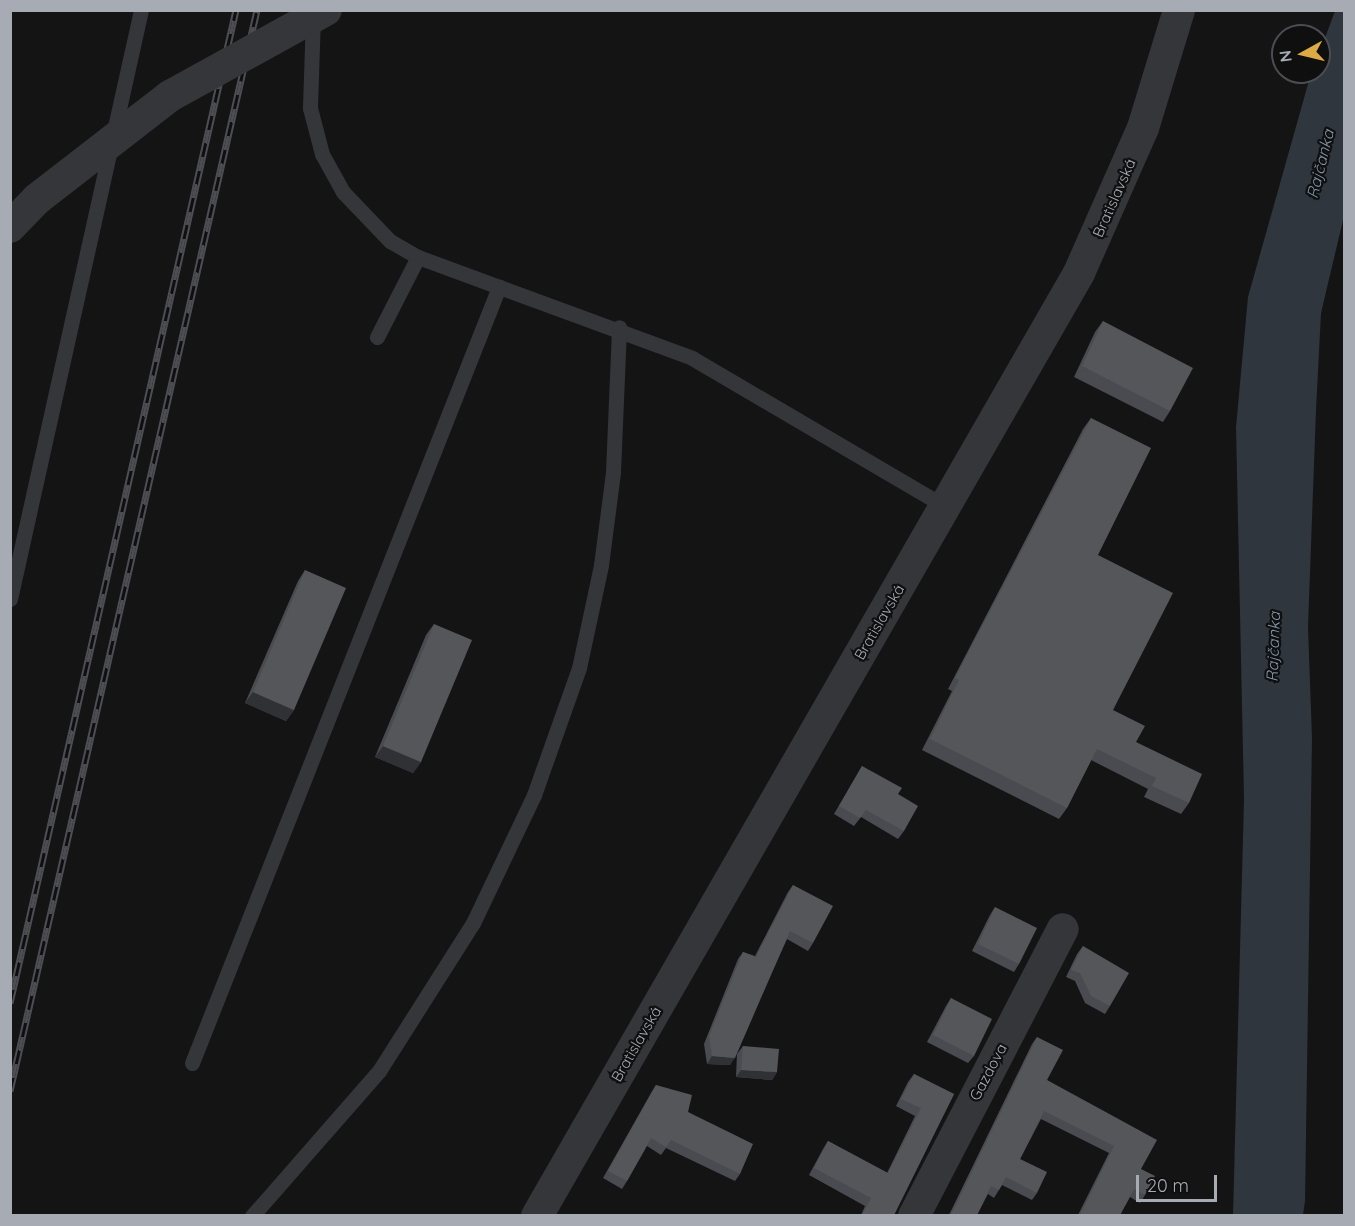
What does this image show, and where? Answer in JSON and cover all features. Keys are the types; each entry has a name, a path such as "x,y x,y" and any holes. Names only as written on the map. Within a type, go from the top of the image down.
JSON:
{"street":[{"path":"10,227 37,199 170,96 326,10"},
{"name":"Bratislavská","path":"537,1215 946,507 1109,213 1158,87 1179,10"},
{"name":"Gazdova","path":"914,1215 1063,929"}],"lane":[{"path":"10,599 141,10"},
{"path":"314,10 310,108 322,154 367,222 418,257 499,287 620,327 692,357 946,507"},
{"path":"377,337 418,257"},
{"path":"192,1063 499,287"},
{"path":"252,1215 379,1071 473,923 534,795 579,668 601,565 613,472 620,327"}],"water":[{"name":"Rajčanka","path":"1335,11 1344,11 1344,216 1321,313 1308,627 1312,738 1305,1201 1303,1215 1233,1215 1244,799 1236,427 1248,297 1308,84 1331,84 1330,24"}],"building":[{"path":"1103,321 1193,368 1170,411 1082,366"},
{"path":"1091,418 1151,448 1098,555 1173,593 1113,710 1145,726 1136,742 1202,774 1189,803 1152,786 1156,778 1097,749 1067,808 930,739 959,680 955,678"},
{"path":"305,570 346,588 294,710 253,692"},
{"path":"434,624 472,640 421,762 383,746"},
{"path":"862,766 902,788 898,794 918,806 904,831 866,810 860,818 839,806"},
{"path":"793,885 833,906 813,943 790,931 735,1058 712,1056 709,1036 743,952 756,957"},
{"path":"995,907 1037,928 1019,964 978,944"},
{"path":"1083,946 1129,973 1110,1006 1091,996 1080,973 1071,970"},
{"path":"951,998 992,1019 974,1056 933,1035"},
{"path":"1037,1037 1063,1050 1047,1080 1157,1140 1141,1169 1155,1176 1145,1195 1134,1189 1120,1215 1080,1215 1114,1146 1044,1111 1020,1159 1047,1172 1037,1193 1006,1177 999,1190 991,1186 977,1215 951,1215"},
{"path":"743,1046 779,1049 777,1072 741,1070"},
{"path":"914,1074 954,1094 894,1215 862,1215 871,1198 814,1168 828,1141 888,1173 921,1108 901,1099"},
{"path":"656,1085 692,1095 688,1112 753,1144 740,1174 671,1140 666,1147 651,1138 627,1181 608,1171"}],"railway":[{"path":"10,1003 236,10"},
{"path":"10,1091 257,10"}]}
